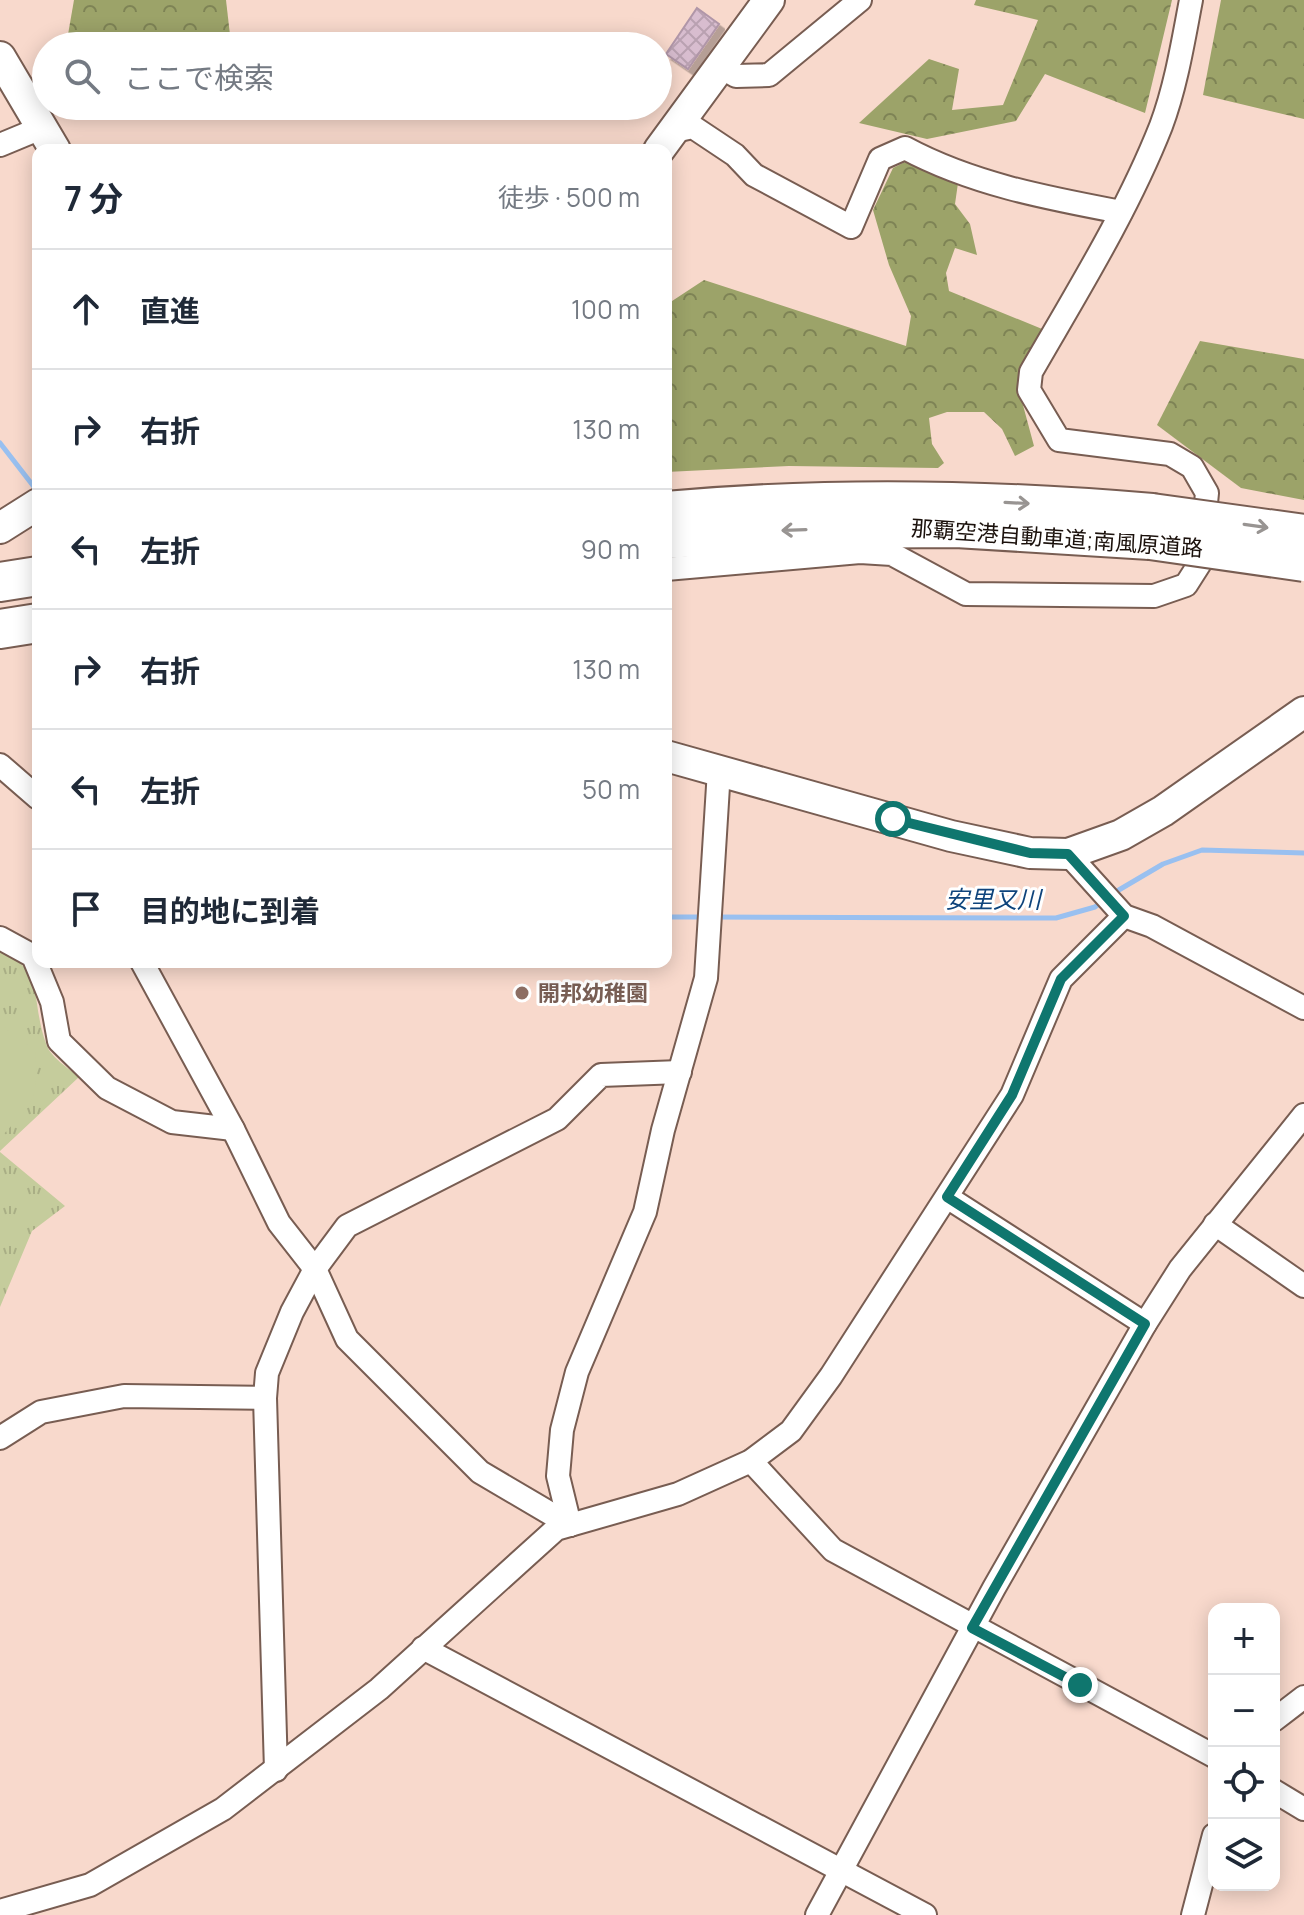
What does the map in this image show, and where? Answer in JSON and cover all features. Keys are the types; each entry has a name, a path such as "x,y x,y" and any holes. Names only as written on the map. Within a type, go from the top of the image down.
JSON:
{"highway":[{"path":"672,491 762,485 817,501"},
{"name":"那覇空港自動車道;南風原道路","path":"672,511 817,501 948,514 1304,534"},
{"name":"那覇空港自動車道;南風原道路","path":"672,539 816,529 948,514"},
{"name":"那覇空港自動車道;南風原道路","path":"1151,527 1304,562"},
{"path":"0,582 32,577"},
{"path":"0,602 32,598"},
{"path":"0,629 32,624"},
{"path":"0,654 32,650"}],"street":[{"path":"666,140 722,68 769,0"},
{"path":"722,68 736,76 769,75 860,0"},
{"path":"672,568 860,552 892,554 966,594 1154,596 1186,585 1200,563 1207,493 1192,467 1170,454 1059,440 1029,390 1031,372 1121,212 1161,125 1178,70 1191,0"},
{"path":"0,57 32,112"},
{"path":"0,145 48,139 37,120"},
{"path":"666,140 693,127 735,155 754,175 851,227 880,159 905,148 982,181 1121,212"},
{"path":"672,758 951,836 1030,853 1068,854 1121,835 1163,811 1304,712"},
{"path":"0,765 32,793"},
{"path":"570,1525 558,1476 562,1430 577,1372 645,1212 663,1130 706,978 719,770"},
{"path":"1068,854 1124,916 1152,926 1304,1008"},
{"path":"0,1911 90,1885 223,1809 379,1689 556,1529 678,1494 751,1461 791,1431 1012,1095 1061,979 1124,916"},
{"path":"0,938 32,955"},
{"path":"38,968 52,1002 59,1041 107,1088 172,1122 233,1129"},
{"path":"145,968 233,1129 279,1223 315,1269 347,1339 480,1472 570,1525"},
{"path":"276,1770 265,1398 267,1373 292,1312 315,1269 347,1226 557,1119 601,1075 680,1072"},
{"path":"817,1915 972,1628 1145,1324 1180,1269 1304,1115"},
{"path":"947,1197 1145,1324"},
{"path":"1215,1224 1304,1286"},
{"path":"0,1438 41,1412 124,1396 265,1398"},
{"path":"751,1461 833,1550 972,1628 1208,1753"},
{"path":"423,1648 925,1915"},
{"path":"1280,1715 1304,1697"},
{"path":"1280,1795 1304,1809"},
{"path":"1193,1915 1208,1858"}],"green space":[{"path":"74,0 226,0 230,32 68,32"},
{"path":"976,0 1172,0 1145,113 1045,74 1016,121 927,139 859,123 929,59 959,69 952,110 1003,105 1038,20 974,5"},
{"path":"1221,0 1304,0 1304,119 1203,95"},
{"path":"909,160 958,183 955,204 970,224 977,255 955,248 946,273 949,291 1047,331 1020,394 1034,446 1015,456 1002,429 984,412 947,412 929,418 932,444 944,463 938,468 789,466 672,472 672,301 704,280 906,346 911,316 889,265 873,210 893,168"},
{"path":"1200,341 1304,359 1304,500 1241,488 1157,425"},
{"path":"0,948 25,968 31,979 49,1050 79,1077 0,1151"},
{"path":"0,1024 35,1051 36,1080 31,1100 0,1138"},
{"path":"0,1152 65,1206 32,1231 0,1307"}],"building":[{"path":"697,8 719,24 688,69 672,58 672,45"}],"waterway":[{"name":"安里又川","path":"0,443 32,484"},
{"name":"安里又川","path":"1112,894 1163,864 1202,850 1304,853"},
{"name":"安里又川","path":"714,917 1056,918 1095,907 1104,900"},
{"name":"安里又川","path":"672,917 704,917"}],"place":[{"name":"開邦幼稚園","path":"522,993"}],"route":[{"path":"893,819 951,836 1030,853 1068,854 1124,916 1061,979 1012,1095 947,1197 1145,1324 972,1628 1080,1685"}]}
